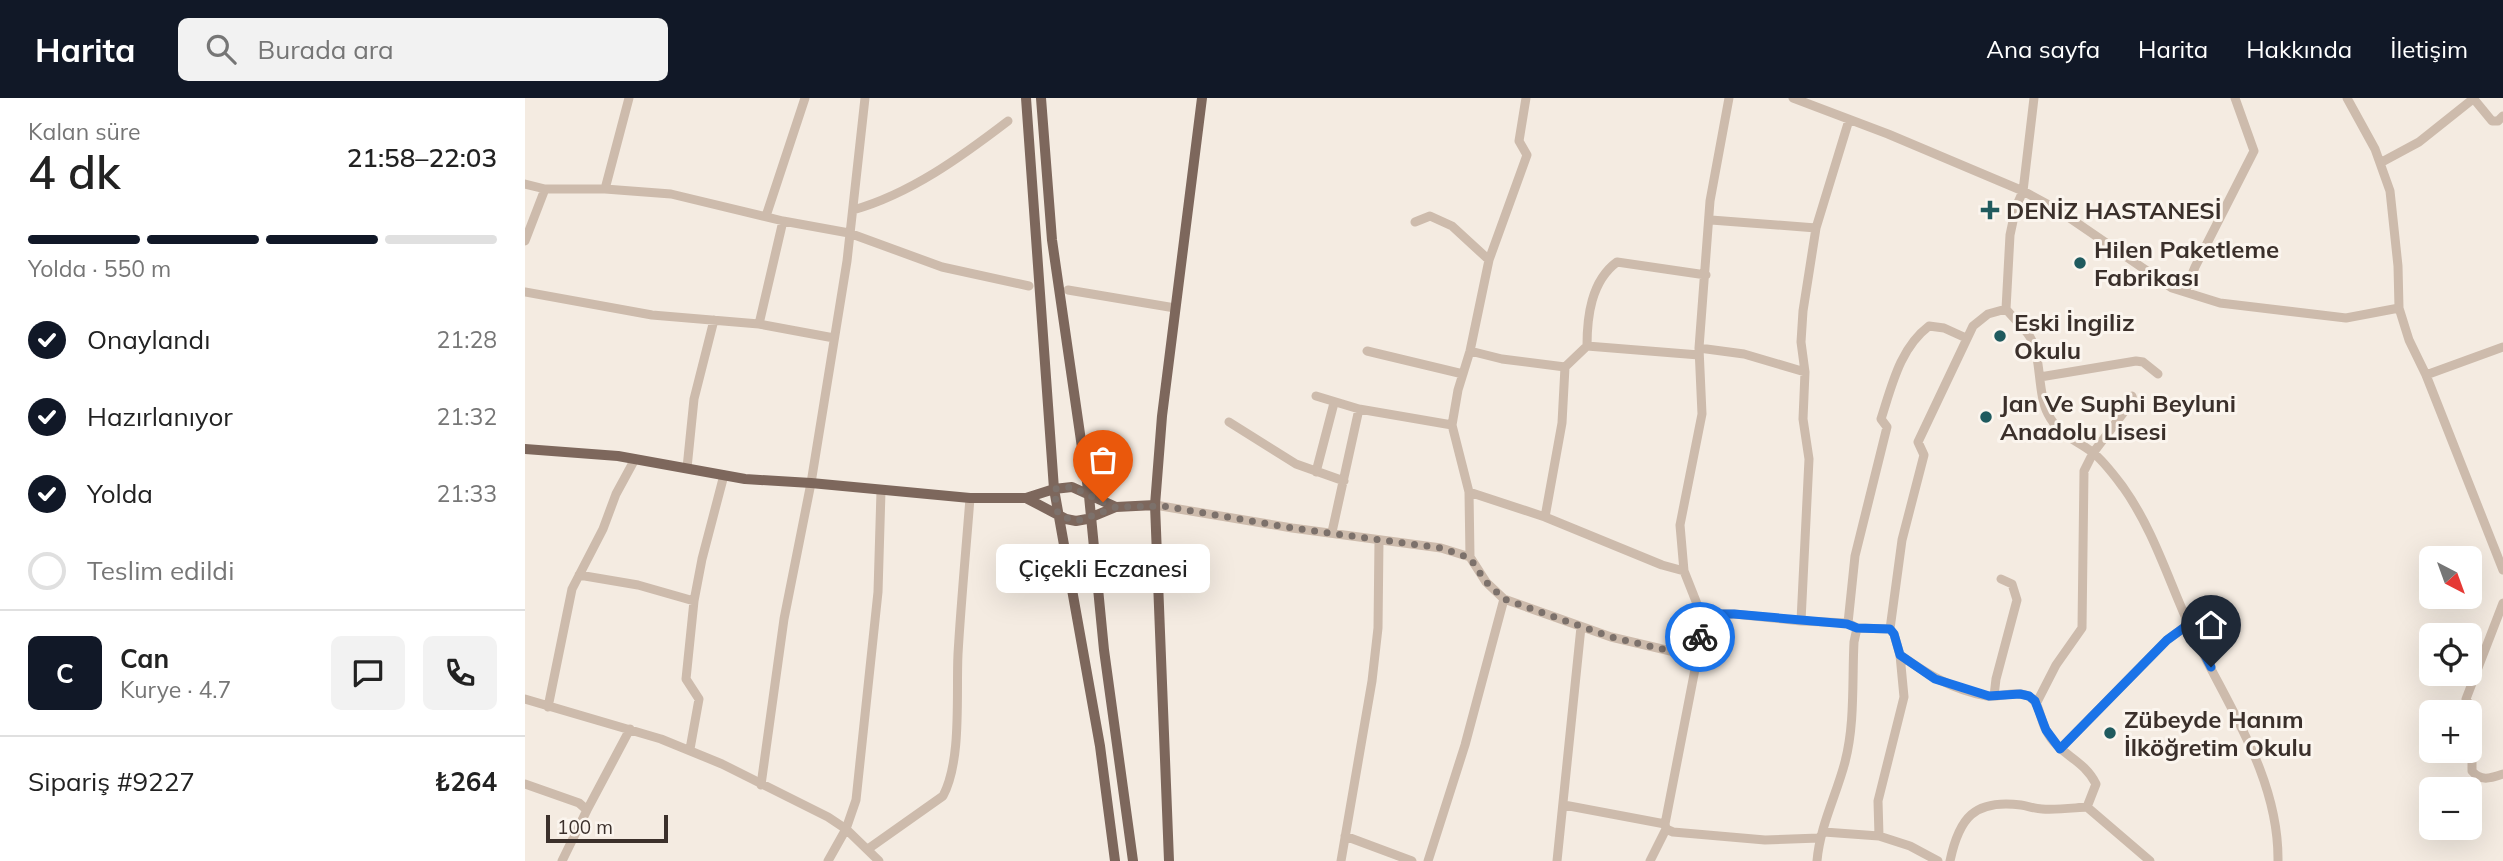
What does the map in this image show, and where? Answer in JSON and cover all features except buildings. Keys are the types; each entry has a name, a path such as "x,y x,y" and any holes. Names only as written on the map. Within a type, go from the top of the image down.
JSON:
{"main road":[{"path":"1026,98 1054,489 1100,746 1115,861"},
{"path":"1041,98 1052,240 1089,496 1104,650 1133,861"},
{"path":"1169,861 1155,505 1162,416 1202,98"},
{"path":"525,449 635,459 745,479 970,498 1026,498 1054,489 1072,487 1116,507"},
{"path":"1026,498 1076,521 1116,507 1155,505"}],"street":[{"path":"605,189 629,98"},
{"path":"766,216 805,98"},
{"path":"761,785 784,619 811,483 847,261 865,98"},
{"path":"1526,98 1519,141 1527,155 1489,260 1452,425 1469,492 1470,558 1486,582 1504,599 1611,637 1696,657"},
{"path":"1650,861 1666,826 1703,628 1701,614 1684,571 1680,525 1702,414 1699,351 1713,180 1729,98"},
{"path":"1793,98 1888,134 2023,191 2058,210 2172,288 2220,303 2346,318 2399,308"},
{"path":"2034,98 2023,191 2016,207 2010,235 2006,309 2031,338 2047,412 2061,434 2093,453 2122,485 2138,509 2189,624 2244,732 2271,798 2278,861"},
{"path":"2185,292 2254,151 2235,98"},
{"path":"2347,98 2375,149 2390,191 2398,266 2399,308 2409,340 2426,375 2502,567"},
{"path":"2380,163 2419,142 2473,99 2492,121 2498,121 2503,116"},
{"path":"1801,621 1809,459 1803,419 1805,372 1801,342 1816,228 1849,120"},
{"path":"853,210 877,204 911,186 968,152 1008,121"},
{"path":"525,184 545,189 605,189 671,194 783,221 849,233 942,267 1029,286"},
{"path":"525,241 545,189"},
{"path":"1415,222 1430,216 1452,226 1489,260"},
{"path":"1711,220 1816,228"},
{"path":"759,324 783,221"},
{"path":"1587,346 1587,323 1600,280 1617,262 1706,275"},
{"path":"1068,290 1175,308"},
{"path":"525,292 652,316 759,324 834,338"},
{"path":"1878,836 1878,801 1904,697 1900,655 1890,629 1902,540 1924,455 1918,442 1973,326 1988,314 2006,309"},
{"path":"687,468 694,399 714,320"},
{"path":"1847,624 1855,556 1887,426 1881,419 1899,366 1914,337 1929,326 1944,328 1966,338"},
{"path":"1545,517 1562,423 1565,367 1587,346 1744,354 1805,372"},
{"path":"2426,375 2503,347"},
{"path":"1367,351 1463,374"},
{"path":"1470,351 1502,359 1565,367"},
{"path":"2040,377 2136,360 2158,373"},
{"path":"1316,396 1359,409 1452,425"},
{"path":"2036,705 2056,665 2082,628 2084,471 2093,453 2133,400 2132,396"},
{"path":"1317,472 1334,403"},
{"path":"1332,532 1359,409"},
{"path":"1229,422 1281,457 1344,481"},
{"path":"548,707 572,589 635,459"},
{"path":"689,749 699,699 686,679 694,601 724,475"},
{"path":"828,861 846,829 856,800 878,592 881,491"},
{"path":"1469,492 1545,517 1662,565 1684,571"},
{"path":"868,849 943,796 950,783 954,758 958,650 970,498"},
{"path":"1155,505 1292,528 1441,548 1470,558"},
{"path":"1341,861 1372,681 1378,628 1379,540"},
{"path":"579,575 638,585 694,601"},
{"path":"1994,696 2017,600 2012,584 2001,579"},
{"path":"1427,861 1465,745 1504,599"},
{"path":"2503,603 2466,699 2472,709 2472,771 2485,779 2503,774"},
{"path":"1701,614 1734,614 1847,624 1857,628 1890,629"},
{"path":"2060,749 2167,640 2189,624"},
{"path":"1557,861 1581,627"},
{"path":"1817,861 1819,838 1835,799 1847,749 1857,628"},
{"path":"1900,655 1935,679 1973,692 1994,696 2029,696 2036,705 2046,730 2060,749 2085,766 2096,784 2087,807"},
{"path":"525,699 689,749 828,817 846,829 879,861"},
{"path":"562,861 630,729"},
{"path":"525,784 579,803 587,810"},
{"path":"1949,861 1957,831 1966,819 1981,806 1995,803 2042,809 2087,807 2150,861"},
{"path":"1564,805 1666,826 1673,832 1765,840 1819,838 1824,832 1878,836 1910,846 1938,861"},
{"path":"1345,836 1412,861"}],"way so far":[{"path":"1103,502 1072,487 1054,489 1058,514 1076,521 1116,507 1155,505 1292,528 1441,548 1470,558 1486,582 1504,599 1581,627 1611,637 1696,657 1700,637"}],"place":[{"name":"DENİZ HASTANESİ","path":"1990,210"},
{"name":"Hilen Paketleme Fabrikası","path":"2080,263"},
{"name":"Eski İngiliz Okulu","path":"2000,336"},
{"name":"Jan Ve Suphi Beyluni Anadolu Lisesi","path":"1986,417"},
{"name":"Çiçekli Eczanesi","path":"1103,502"},
{"name":"Zübeyde Hanım İlköğretim Okulu","path":"2110,733"}],"route":[{"path":"1700,637 1703,628 1701,614 1734,614 1847,624 1857,628 1890,629 1900,655 1935,679 1989,696 2029,696 2035,701 2046,730 2060,749 2167,640 2189,624 2211,667"}]}
